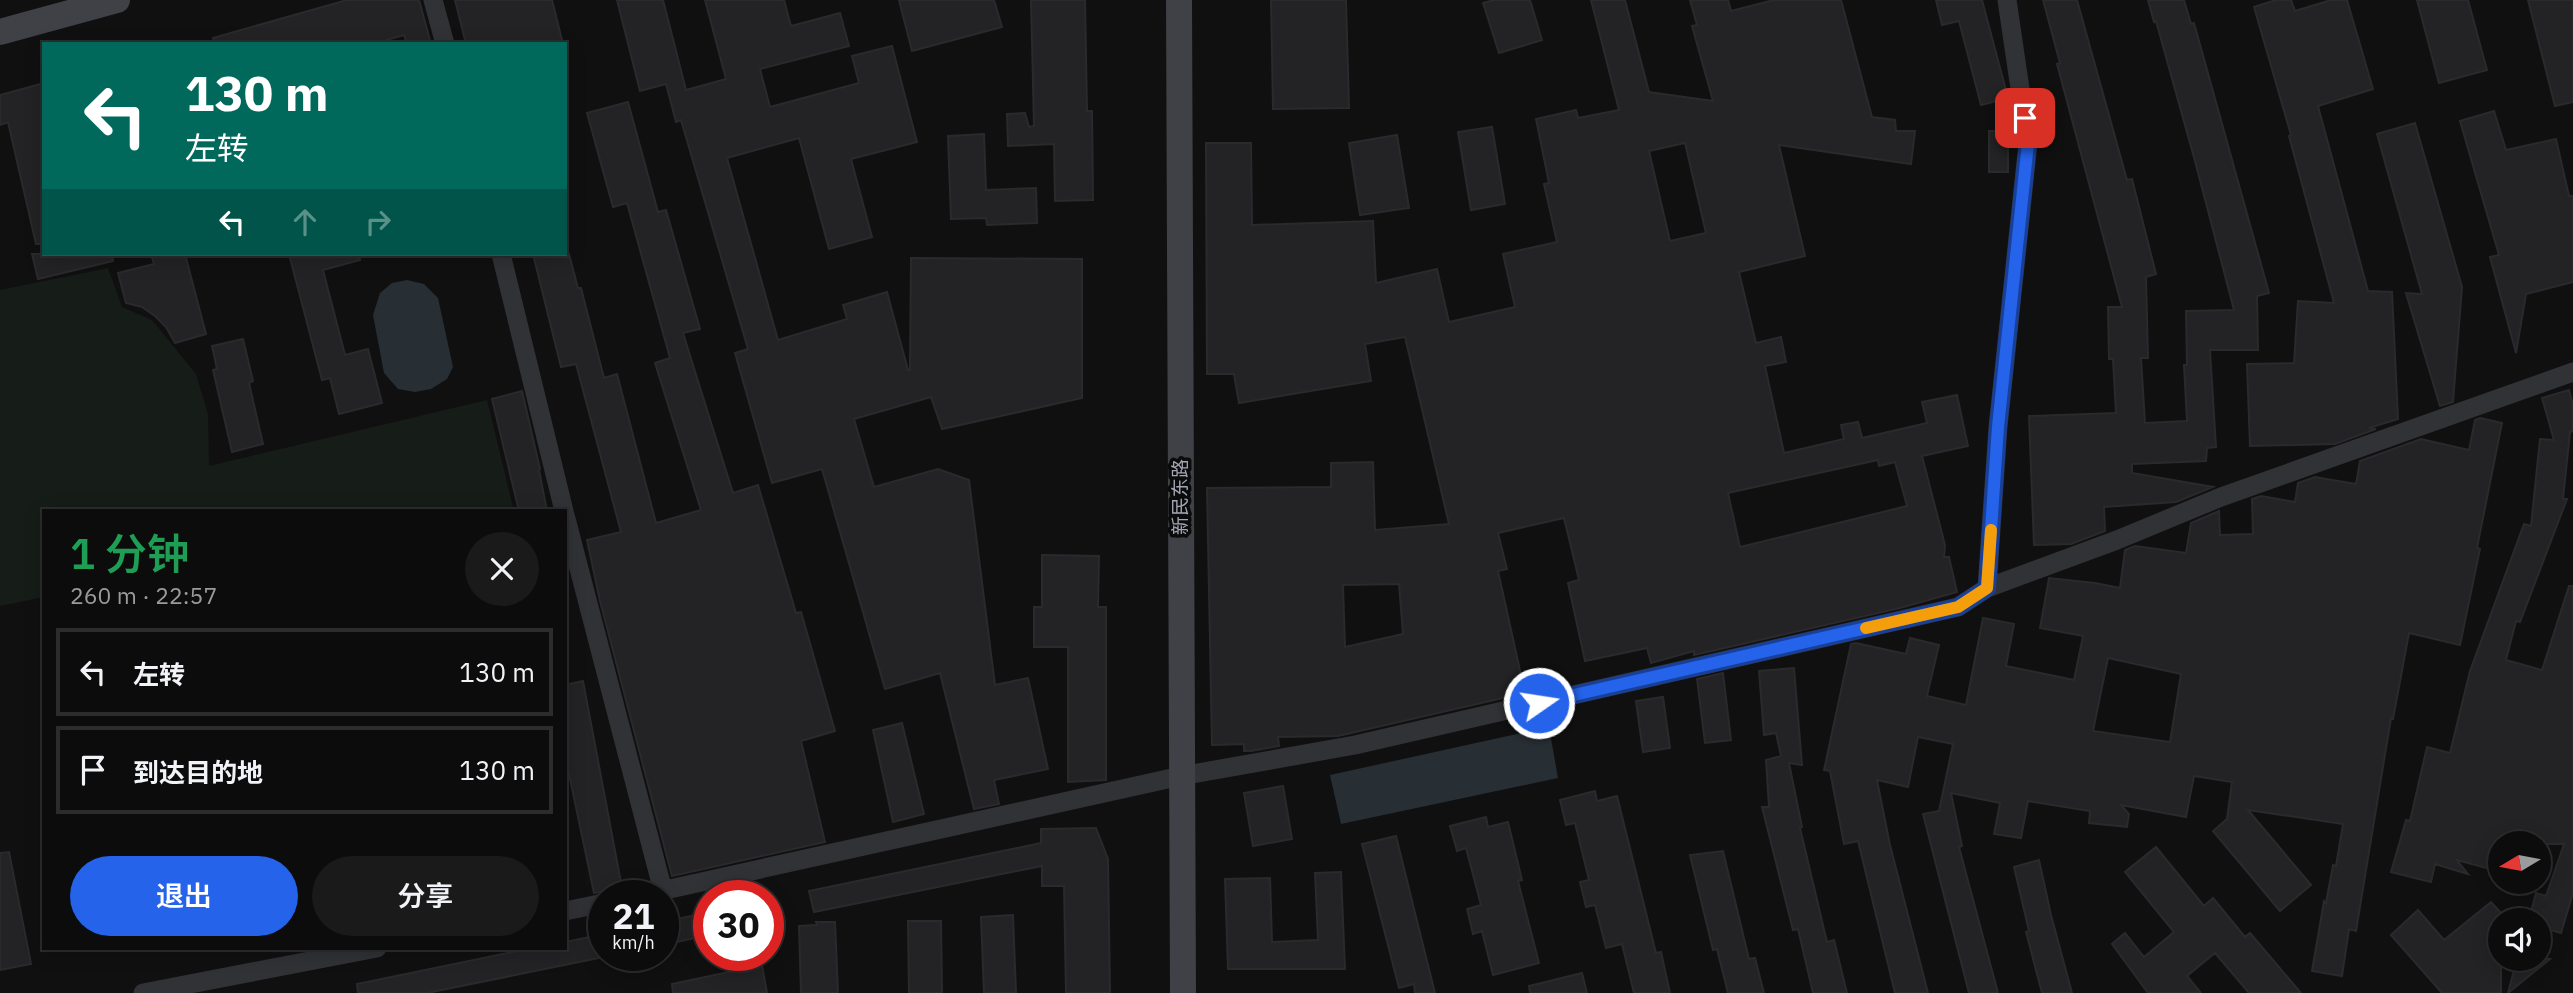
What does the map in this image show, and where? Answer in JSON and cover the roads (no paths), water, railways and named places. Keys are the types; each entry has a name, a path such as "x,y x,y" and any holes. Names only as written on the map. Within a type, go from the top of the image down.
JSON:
{"street":[{"path":"0,33 117,0"},
{"path":"433,0 444,42"},
{"name":"新民东路","path":"1179,0 1183,993"},
{"path":"1987,588 1998,427 2028,143 2007,0"},
{"path":"501,256 564,509"},
{"path":"679,887 1181,776 1355,745 1958,607 1987,588 2117,540 2221,497 2573,372"},
{"path":"567,521 660,880"},
{"path":"567,911 588,906"},
{"path":"143,993 367,950"}]}
